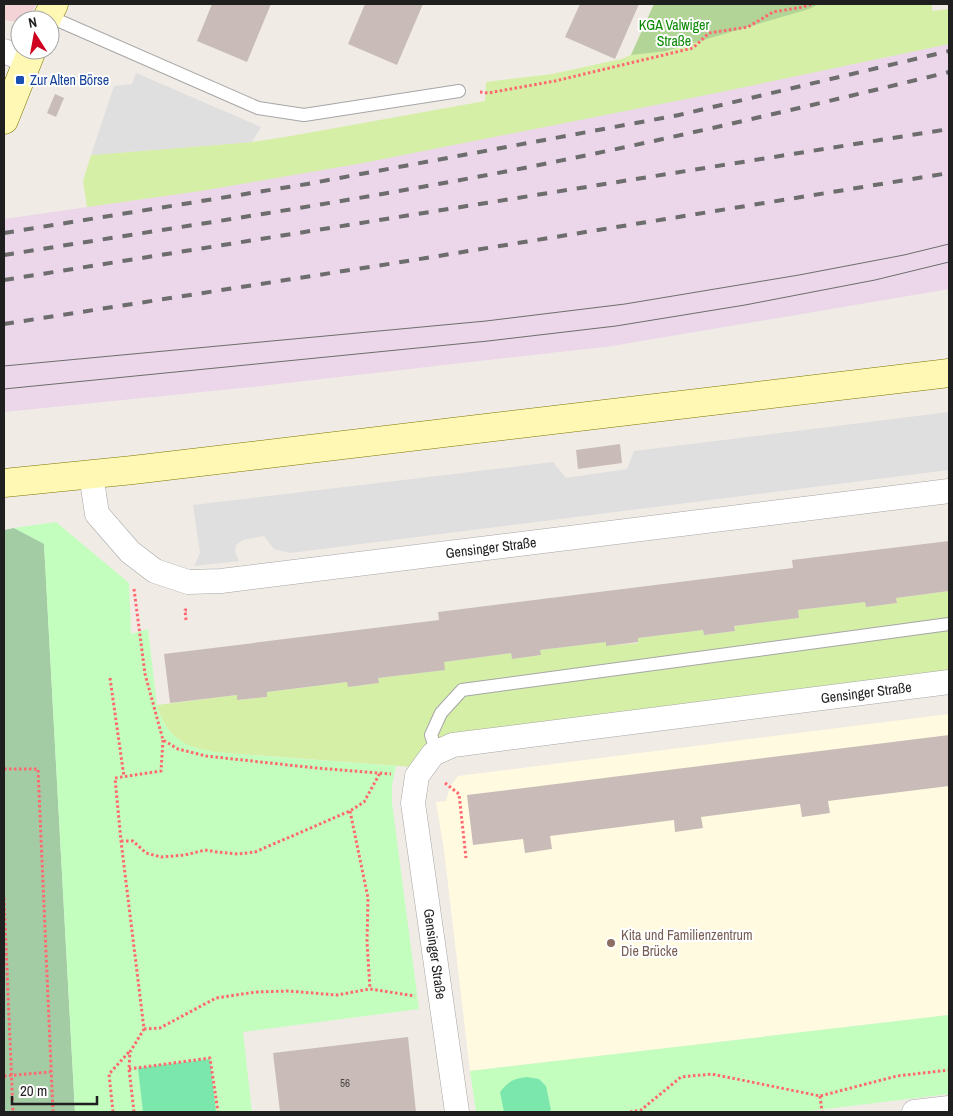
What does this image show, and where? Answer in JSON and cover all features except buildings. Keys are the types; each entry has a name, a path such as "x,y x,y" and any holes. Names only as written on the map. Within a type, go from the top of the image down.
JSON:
{"street":[{"path":"4,120 19,60"},
{"path":"4,483 949,373"},
{"name":"Gensinger Straße","path":"91,474 97,514 130,552 155,571 188,582 221,582 949,491"},
{"name":"Gensinger Straße","path":"457,1112 413,803 417,776 433,754 453,745 949,682"},
{"path":"914,1112 949,1108"}],"lane":[{"path":"60,18 258,108 304,115 459,91"},
{"path":"437,753 431,735 441,713 462,690 949,624"}],"path":[{"path":"459,91 488,93 555,81 693,48 709,33 748,27 773,12 812,4"},
{"path":"113,1112 109,1074 130,1052 144,1029 115,778 161,772 163,740 146,674 134,584"},
{"path":"110,678 124,777"},
{"path":"163,740 178,749 206,756 316,768 437,777 459,794 466,858"},
{"path":"4,769 38,769 53,1112"},
{"path":"121,841 133,841 146,853 161,857 185,855 205,850 238,854 255,852 350,811 364,802 380,773"},
{"path":"350,811 368,898 370,989"},
{"path":"4,898 13,1112"},
{"path":"144,1029 160,1028 216,998 256,992 288,991 337,995 370,989 418,996 440,994"},
{"path":"130,1052 129,1069 134,1112"},
{"path":"129,1069 210,1058 218,1112"},
{"path":"630,1112 642,1111 681,1077 712,1074 820,1096 897,1076 949,1070"},
{"path":"4,1076 50,1072"},
{"path":"820,1096 822,1112"}],"shaded area":[{"path":"4,4 36,4 33,10 10,10 10,21 4,20"},
{"path":"949,44 949,289 612,346 251,387 4,412 4,219 200,191 363,163 716,93"},
{"path":"136,73 261,127 252,142 91,155 114,86 132,84"},
{"path":"949,412 949,470 290,553 274,549 264,536 243,540 236,545 235,552 239,561 194,566 200,553 193,505 553,462 566,478 627,469 634,451"},
{"name":"Kita und Familienzentrum Die Brücke","path":"949,714 949,1015 470,1071 444,850 436,802 446,801 450,787 458,776"}],"green space":[{"name":"KGA Valwiger Straße","path":"654,4 932,4 932,11 949,9 949,44 716,93 363,163 200,191 87,207 83,181 91,155 252,142 485,101 486,82 552,74 621,59 631,55"},
{"name":"KGA Valwiger Straße","path":"654,4 819,4 809,9 666,51 631,55"},
{"path":"56,522 129,583 131,634 148,629 157,705 165,725 177,738 193,747 213,752 396,766 392,785 392,803 419,1009 243,1032 252,1112 75,1112 44,544 14,528"},
{"path":"14,528 44,543 75,1112 4,1112 4,530"},
{"path":"949,591 949,672 460,735 412,767 202,750 184,743 171,732 165,725 157,705 237,695 238,700 267,697 267,692 347,682 349,687 379,683 378,678 444,670 444,662 511,653 512,659 540,655 540,650 606,642 606,646 638,643 638,638 703,630 704,635 735,631 734,626 799,618 798,610 865,602 866,607 897,603 896,598"},
{"path":"949,1015 949,1094 802,1112 476,1112 470,1071"},
{"path":"210,1059 216,1112 143,1112 138,1068"},
{"path":"527,1077 539,1079 546,1086 551,1110 548,1112 504,1112 500,1092 512,1081"}],"tram line":[{"path":"4,366 486,321 625,304 799,275 904,255 949,244"},
{"path":"4,389 488,341 616,326 745,305 875,280 949,262"}],"railway":[{"path":"4,233 307,184 679,115 949,51"},
{"path":"4,255 333,202 529,167 740,122 949,72"},
{"path":"4,280 949,129"},
{"path":"4,324 949,173"}],"place":[{"name":"Zur Alten Börse","path":"20,80"},
{"name":"Kita und Familienzentrum Die Brücke","path":"611,943"}]}
